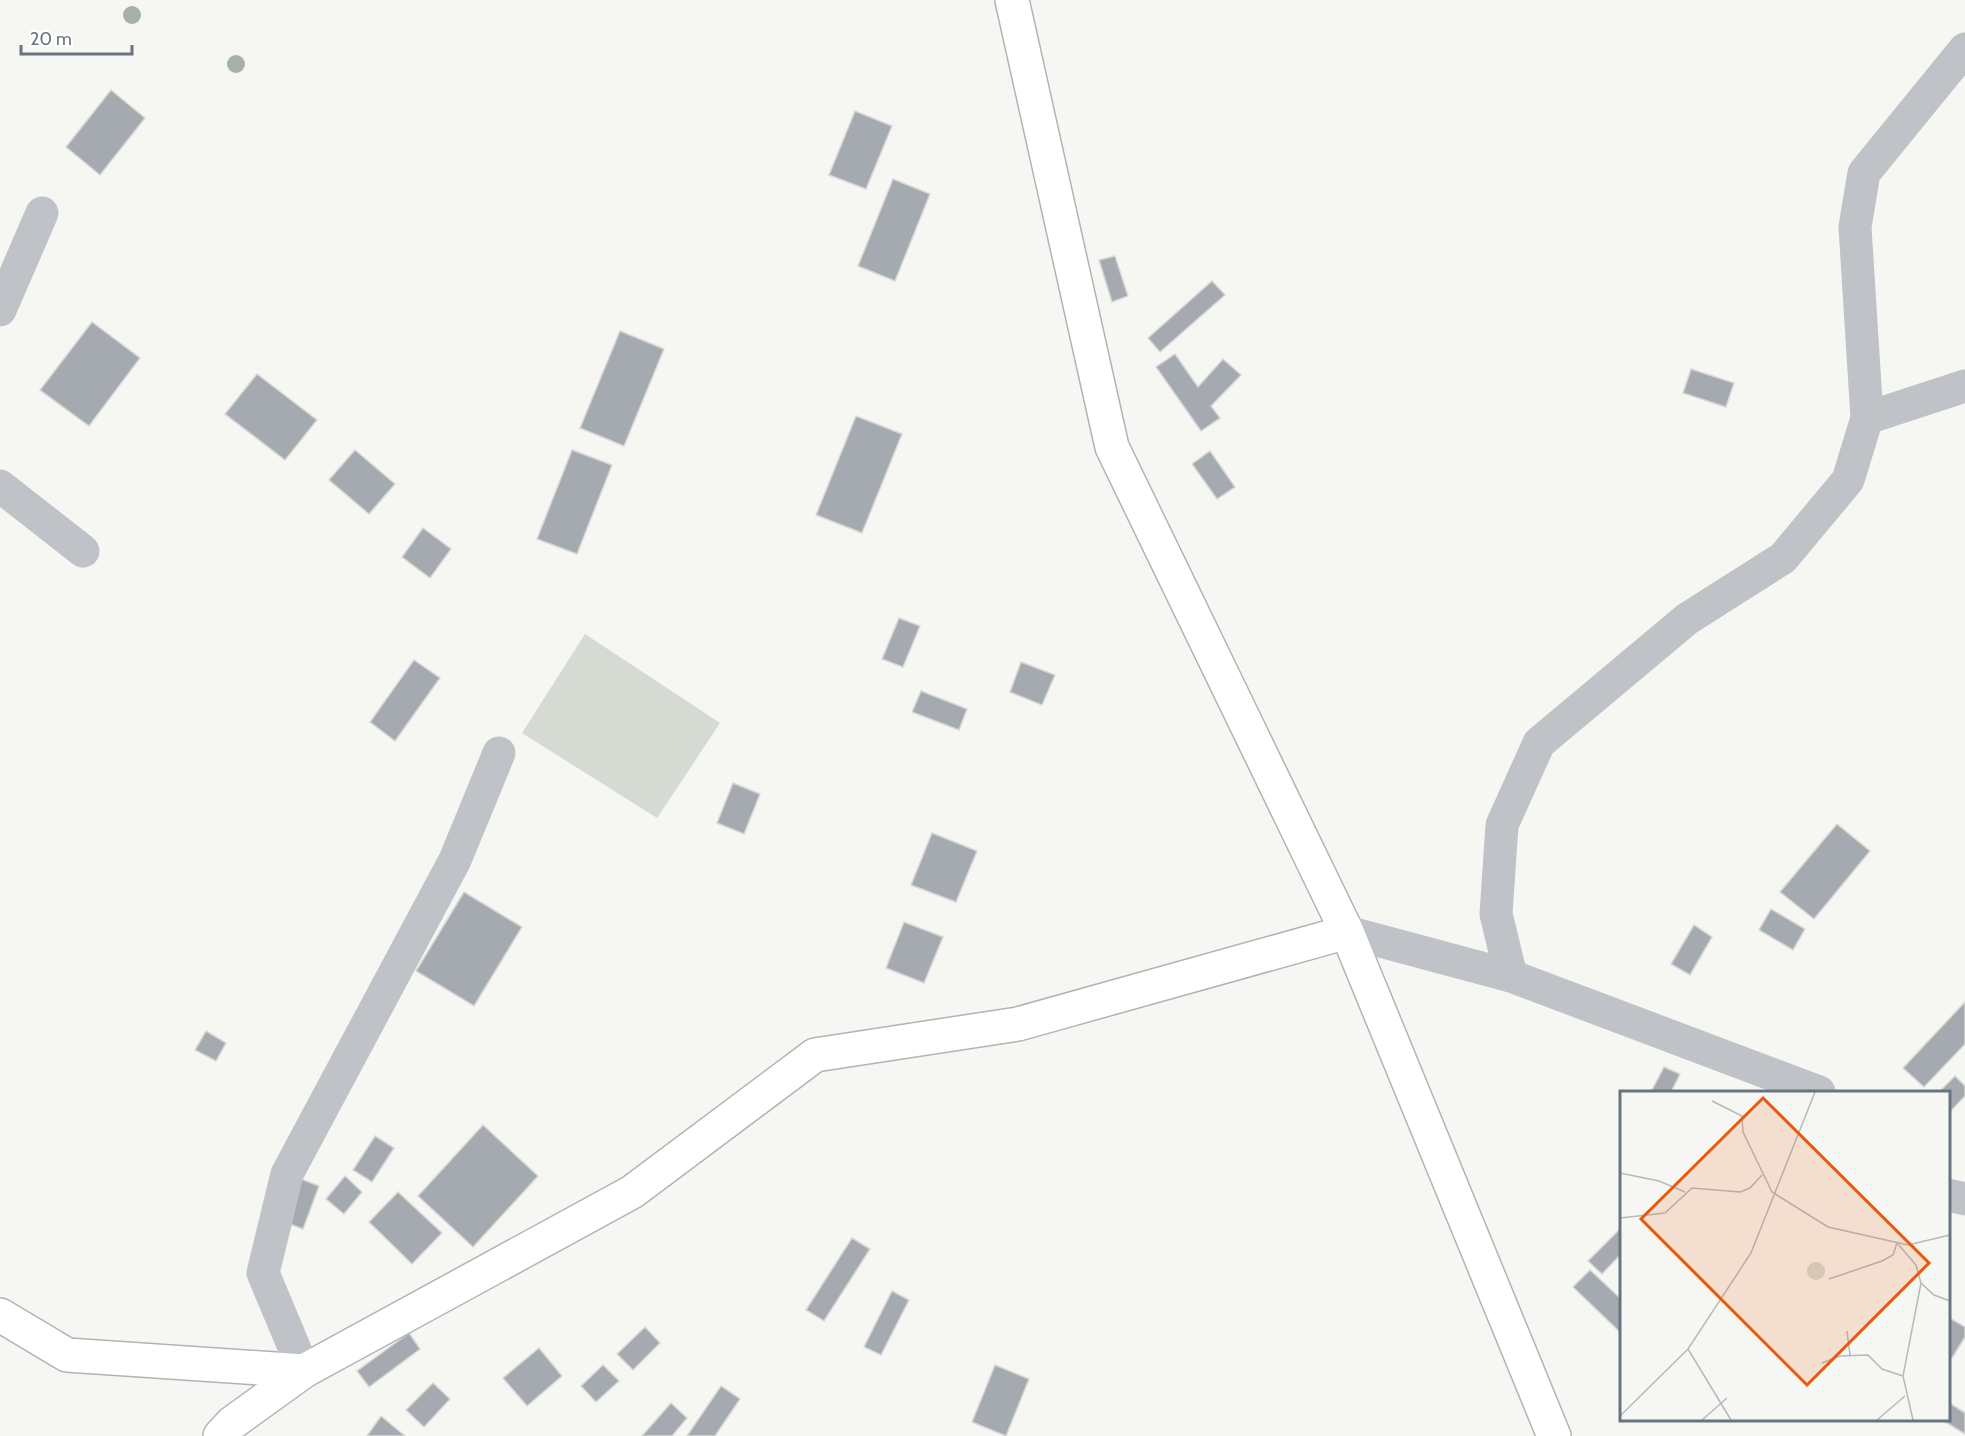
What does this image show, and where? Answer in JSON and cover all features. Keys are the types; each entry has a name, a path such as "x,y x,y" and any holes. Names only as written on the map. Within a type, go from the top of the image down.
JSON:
{"street":[{"path":"1012,0 1112,447 1347,932 1554,1436"},
{"path":"1511,976 1496,914 1502,825 1539,743 1687,619 1783,558 1848,480 1867,418 1855,227 1864,173 1965,49"},
{"path":"0,310 42,213"},
{"path":"1867,418 1965,386"},
{"path":"0,486 83,551"},
{"path":"304,1371 263,1273 287,1174 455,860 499,753"},
{"path":"220,1436 232,1423 304,1371 632,1191 815,1055 1018,1024 1347,932 1511,976 1816,1091"},
{"path":"1950,1195 1965,1199"},
{"path":"0,1315 67,1355 304,1371"}],"shaded area":[{"path":"585,634 720,723 657,818 522,733"}],"building":[{"path":"111,90 145,118 100,175 66,147"},
{"path":"855,111 892,126 866,189 829,175"},
{"path":"893,179 930,194 895,281 858,266"},
{"path":"1115,256 1128,296 1112,302 1099,260"},
{"path":"1212,281 1225,295 1160,352 1148,338"},
{"path":"92,322 140,358 89,426 40,390"},
{"path":"620,331 664,349 624,446 580,428"},
{"path":"1175,354 1198,387 1223,359 1241,375 1211,406 1220,418 1201,431 1156,367"},
{"path":"1691,369 1734,383 1726,407 1683,393"},
{"path":"257,374 317,420 285,460 225,414"},
{"path":"856,416 902,434 862,533 816,515"},
{"path":"355,450 395,484 369,514 329,480"},
{"path":"572,450 612,465 577,554 537,539"},
{"path":"1210,451 1235,487 1217,499 1192,464"},
{"path":"423,528 451,549 430,578 402,557"},
{"path":"899,618 920,626 903,667 882,659"},
{"path":"414,660 440,678 395,741 370,722"},
{"path":"1021,662 1055,675 1042,705 1010,692"},
{"path":"921,691 967,709 959,730 912,712"},
{"path":"733,783 760,794 744,834 717,823"},
{"path":"1837,824 1870,851 1814,919 1780,892"},
{"path":"932,833 977,851 956,902 911,885"},
{"path":"464,892 522,927 474,1006 416,971"},
{"path":"1771,909 1805,929 1793,950 1759,930"},
{"path":"904,922 943,937 924,983 886,968"},
{"path":"1694,925 1712,937 1690,975 1671,964"},
{"path":"1965,1002 1965,1044 1924,1087 1903,1068"},
{"path":"206,1031 226,1043 216,1061 195,1050"},
{"path":"1664,1067 1680,1074 1672,1091 1652,1091"},
{"path":"1955,1076 1965,1086 1965,1096 1950,1112 1950,1091 1940,1091"},
{"path":"483,1125 538,1176 473,1247 418,1196"},
{"path":"375,1136 394,1148 372,1182 353,1170"},
{"path":"345,1176 362,1192 344,1214 326,1199"},
{"path":"296,1177 319,1186 303,1229 279,1220"},
{"path":"398,1192 442,1233 412,1264 369,1222"},
{"path":"1620,1229 1620,1255 1602,1274 1588,1261"},
{"path":"852,1238 870,1249 824,1321 806,1310"},
{"path":"1590,1270 1620,1298 1620,1332 1573,1287"},
{"path":"892,1291 909,1300 881,1355 864,1347"},
{"path":"1950,1318 1965,1327 1965,1337 1952,1358 1950,1357"},
{"path":"645,1327 660,1343 633,1370 617,1354"},
{"path":"409,1333 420,1349 369,1387 357,1371"},
{"path":"539,1348 562,1376 527,1406 503,1378"},
{"path":"603,1365 619,1381 596,1402 581,1386"},
{"path":"995,1365 1029,1379 1006,1436 972,1422"},
{"path":"433,1383 450,1399 424,1427 406,1410"},
{"path":"721,1386 740,1399 715,1436 687,1436"},
{"path":"671,1403 687,1418 672,1436 642,1436"},
{"path":"1950,1403 1965,1413 1965,1434 1944,1421 1950,1421"},
{"path":"381,1416 405,1436 367,1436"}]}
